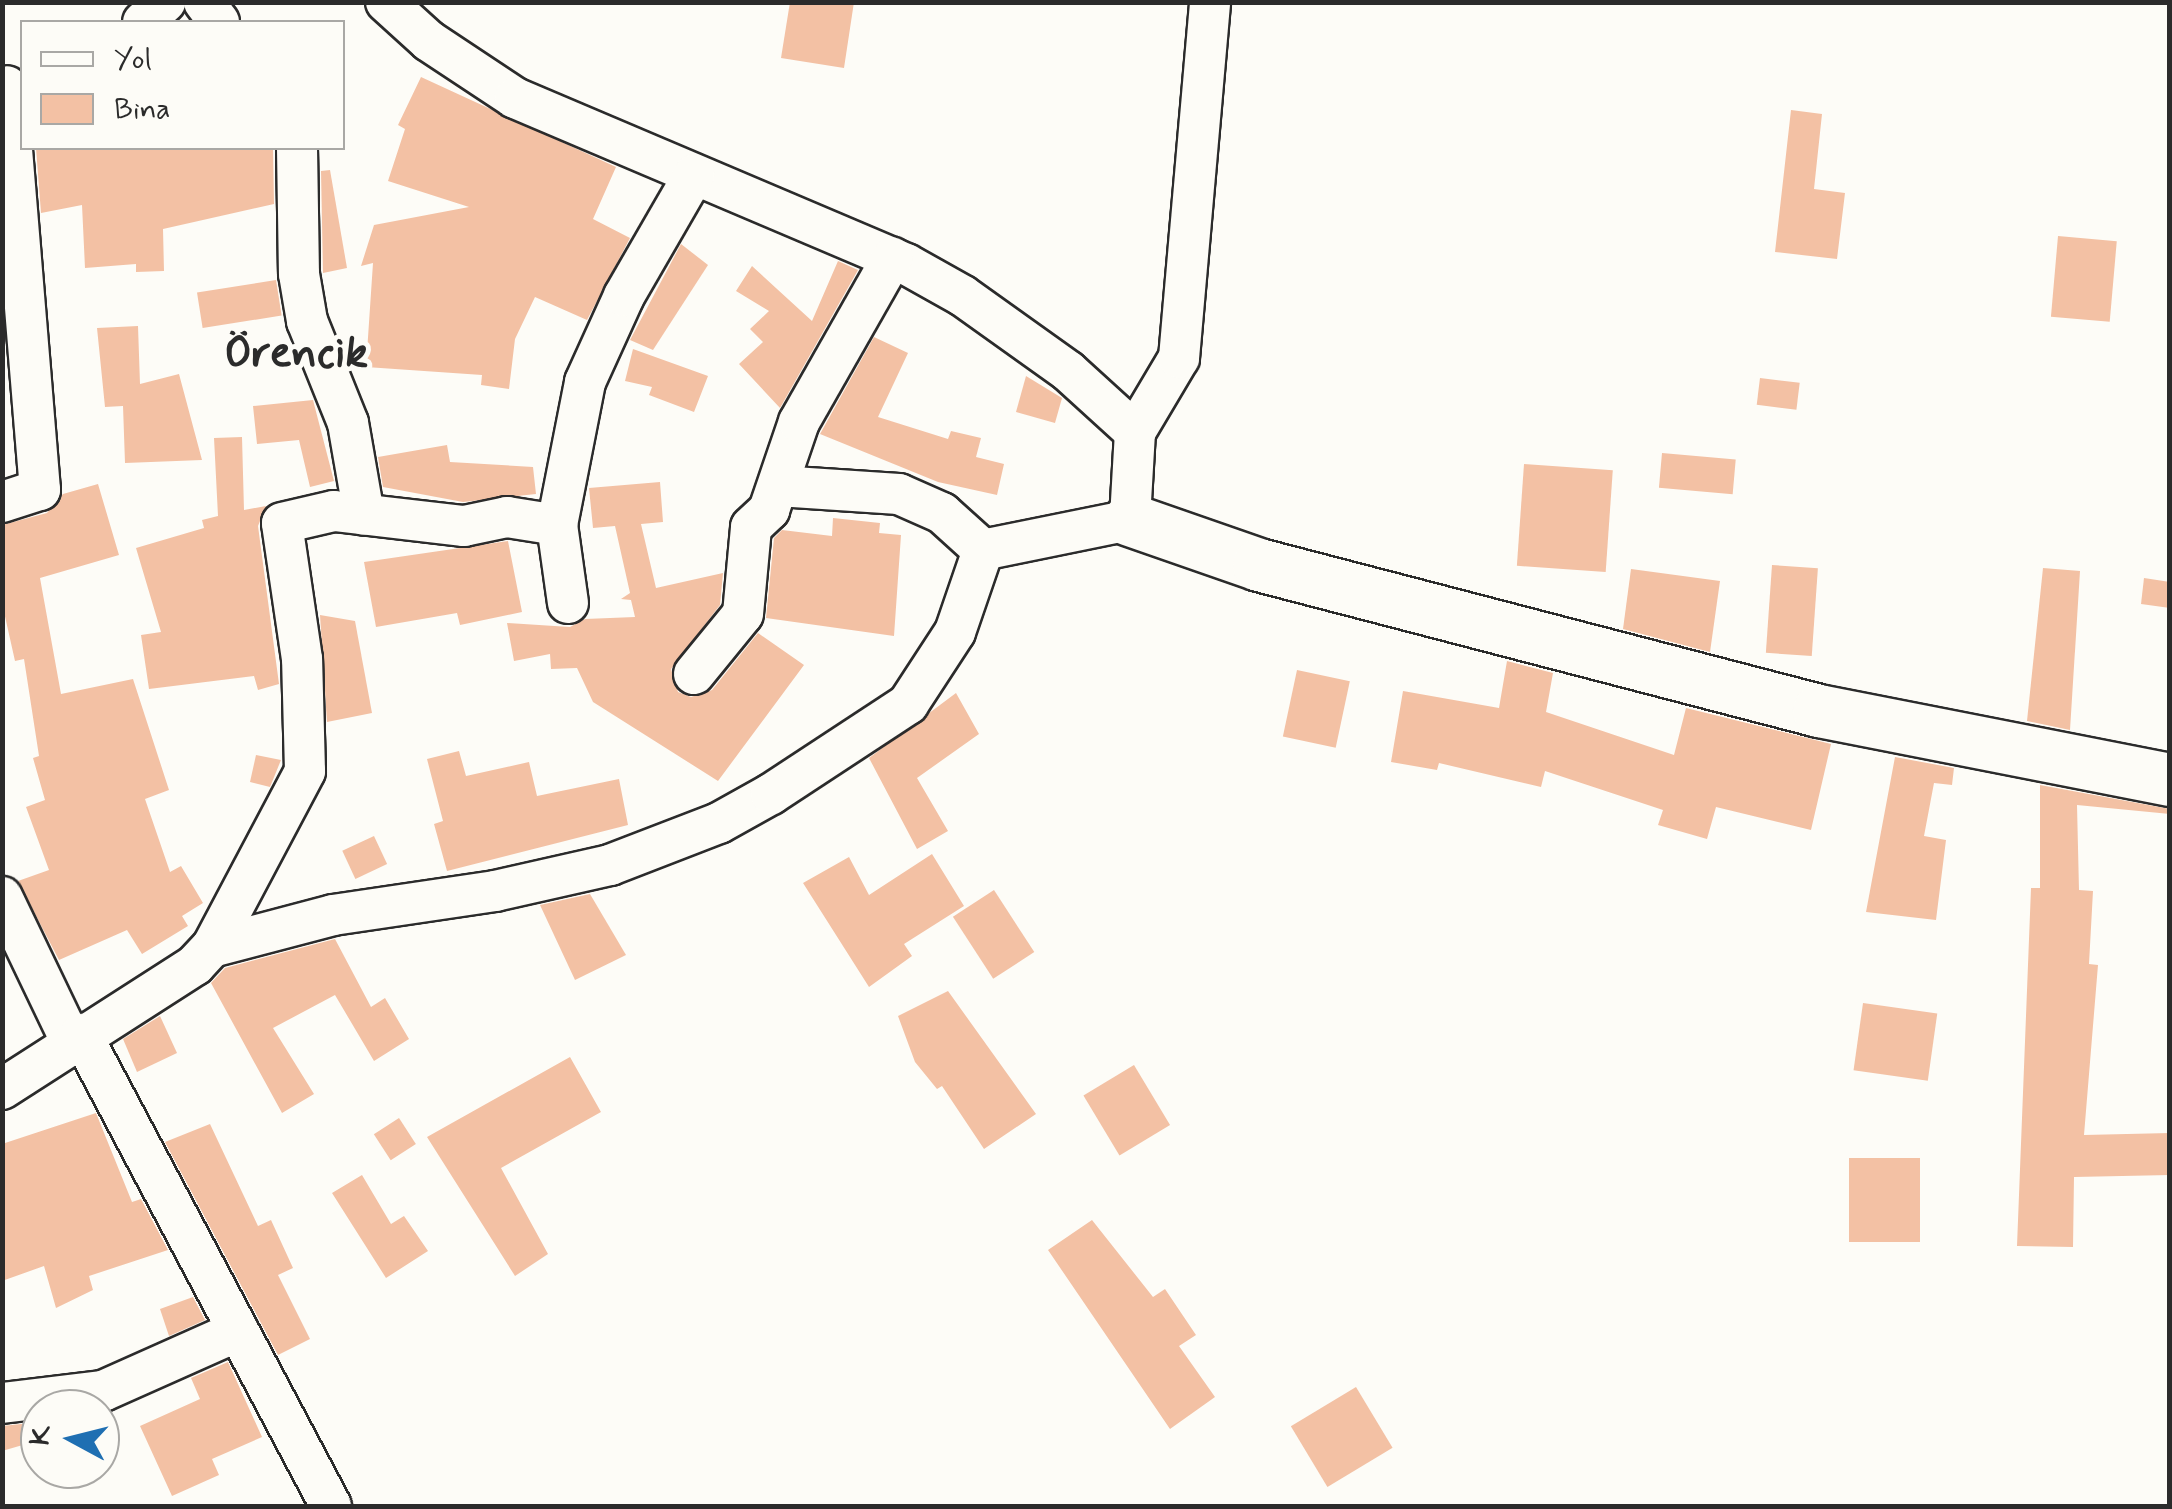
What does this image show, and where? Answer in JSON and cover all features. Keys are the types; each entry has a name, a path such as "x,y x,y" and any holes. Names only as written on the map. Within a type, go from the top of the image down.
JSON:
{"street":[{"path":"145,20 164,2"},
{"path":"386,2 429,41 515,98 892,258 1016,331 1136,432"},
{"path":"1130,520 1136,432 1179,358 1210,2"},
{"path":"2,502 40,490 11,84"},
{"path":"296,150 298,274 307,321 348,422 364,515"},
{"path":"568,603 557,524 585,382 624,296 694,175"},
{"path":"694,674 744,614 751,527 769,510 799,422 892,258"},
{"path":"778,486 899,494 942,513 983,550"},
{"path":"2,1089 76,1037 195,966 212,946 306,770 302,659 282,523 334,511 464,526 507,518 557,524"},
{"path":"983,550 1130,520 1260,565 1819,711 2170,780"},
{"path":"212,946 334,915 554,880 720,823 832,758 908,704 949,645 983,550"},
{"path":"2,898 331,1506"},
{"path":"2,1404 103,1391 238,1331"}],"building":[{"path":"790,2 854,2 844,68 781,58"},
{"path":"421,77 616,167 593,219 630,238 587,320 535,297 515,339 509,389 481,385 482,375 366,367 373,263 361,266 374,225 469,207 388,181 405,129 398,125"},
{"path":"1791,110 1822,114 1814,189 1845,193 1837,259 1775,252"},
{"path":"36,150 273,150 274,204 163,229 164,271 136,272 136,264 85,268 82,205 41,213"},
{"path":"330,170 347,268 323,273 321,171"},
{"path":"2058,236 2117,241 2110,322 2051,317"},
{"path":"681,244 708,265 653,350 630,340"},
{"path":"838,261 858,270 780,408 739,364 763,342 750,329 769,311 736,291 752,266 812,321"},
{"path":"276,280 282,316 203,328 197,293"},
{"path":"138,326 140,384 179,374 202,460 125,463 123,406 105,407 97,328"},
{"path":"874,337 908,353 878,417 948,439 951,431 981,438 976,457 1004,464 997,495 938,482 820,434"},
{"path":"633,349 708,376 694,412 649,395 652,387 625,381"},
{"path":"1026,376 1062,398 1055,423 1016,412"},
{"path":"1760,378 1800,383 1796,410 1757,405"},
{"path":"313,400 334,481 310,487 299,440 257,444 253,406"},
{"path":"242,437 244,510 266,506 258,526 279,684 258,690 254,676 149,689 141,635 161,632 136,548 204,528 202,520 218,516 214,438"},
{"path":"447,445 450,462 533,467 536,494 463,502 383,487 378,457"},
{"path":"1662,453 1736,459 1733,494 1659,488"},
{"path":"1524,464 1613,470 1606,572 1517,566"},
{"path":"660,482 663,522 641,524 656,588 723,573 720,605 671,669 678,692 691,697 712,690 758,633 804,665 718,781 593,702 577,668 551,669 550,654 514,661 507,623 570,627 585,619 635,617 631,600 621,599 630,593 615,526 593,528 589,488"},
{"path":"98,484 119,555 40,578 61,694 133,679 169,790 145,799 170,872 181,866 203,903 182,916 188,926 142,954 127,930 59,960 18,881 49,870 26,807 45,800 33,758 39,756 24,659 15,661 2,603 2,525 47,513 63,494"},
{"path":"833,518 880,523 879,533 901,535 894,636 766,618 774,538 782,530 832,536"},
{"path":"508,541 522,612 460,625 457,613 376,627 364,562"},
{"path":"1772,565 1818,568 1812,656 1766,653"},
{"path":"2043,568 2080,571 2070,730 2027,721"},
{"path":"1631,569 1720,581 1710,652 1623,629"},
{"path":"2144,578 2170,582 2170,608 2141,604"},
{"path":"320,615 355,621 372,713 327,722"},
{"path":"1507,661 1553,673 1546,712 1674,755 1686,708 1831,744 1811,830 1716,807 1707,839 1658,825 1663,810 1545,771 1541,787 1439,763 1437,770 1391,762 1403,691 1499,708"},
{"path":"1297,670 1350,681 1336,748 1283,737"},
{"path":"956,693 979,734 917,778 948,831 917,849 869,758"},
{"path":"459,751 466,776 529,762 537,796 619,779 628,825 447,871 434,824 443,821 427,759"},
{"path":"256,755 281,760 270,787 250,782"},
{"path":"1895,757 1954,768 1952,785 1934,783 1924,836 1946,840 1936,920 1866,912"},
{"path":"2040,785 2170,809 2170,814 2077,805 2079,890 2093,891 2089,964 2098,965 2084,1135 2170,1133 2170,1175 2074,1177 2073,1247 2017,1246 2031,888 2040,888"},
{"path":"374,836 387,864 355,879 342,851"},
{"path":"932,854 964,906 904,944 912,956 869,987 803,883 849,857 869,895"},
{"path":"994,890 1034,952 993,979 953,917"},
{"path":"590,894 626,955 575,980 540,905"},
{"path":"335,939 371,1007 385,998 409,1039 374,1061 335,995 273,1028 314,1094 282,1113 211,983 225,968"},
{"path":"948,991 1036,1114 984,1149 942,1086 937,1089 915,1062 898,1016"},
{"path":"1863,1003 1937,1013 1928,1081 1854,1070"},
{"path":"160,1016 177,1053 137,1072 123,1039"},
{"path":"570,1057 601,1112 501,1168 548,1254 515,1276 427,1137"},
{"path":"1134,1065 1170,1125 1119,1155 1083,1095"},
{"path":"96,1113 132,1202 141,1199 168,1250 89,1276 93,1290 56,1308 44,1266 2,1281 2,1144"},
{"path":"399,1118 416,1144 391,1160 374,1134"},
{"path":"210,1124 258,1226 271,1220 293,1268 278,1275 310,1339 278,1355 165,1142"},
{"path":"1849,1158 1920,1158 1920,1242 1849,1242"},
{"path":"362,1175 391,1224 404,1216 428,1251 386,1278 332,1193"},
{"path":"1092,1220 1153,1297 1165,1289 1196,1335 1179,1346 1215,1397 1170,1429 1048,1250"},
{"path":"193,1297 205,1320 169,1336 160,1309"},
{"path":"228,1362 262,1437 212,1459 219,1475 172,1496 140,1426 200,1399 191,1378"},
{"path":"1356,1387 1393,1448 1327,1487 1291,1426"},
{"path":"20,1424 20,1446 2,1451 2,1426"}],"district":[{"name":"Örencik","path":"296,354"}]}
